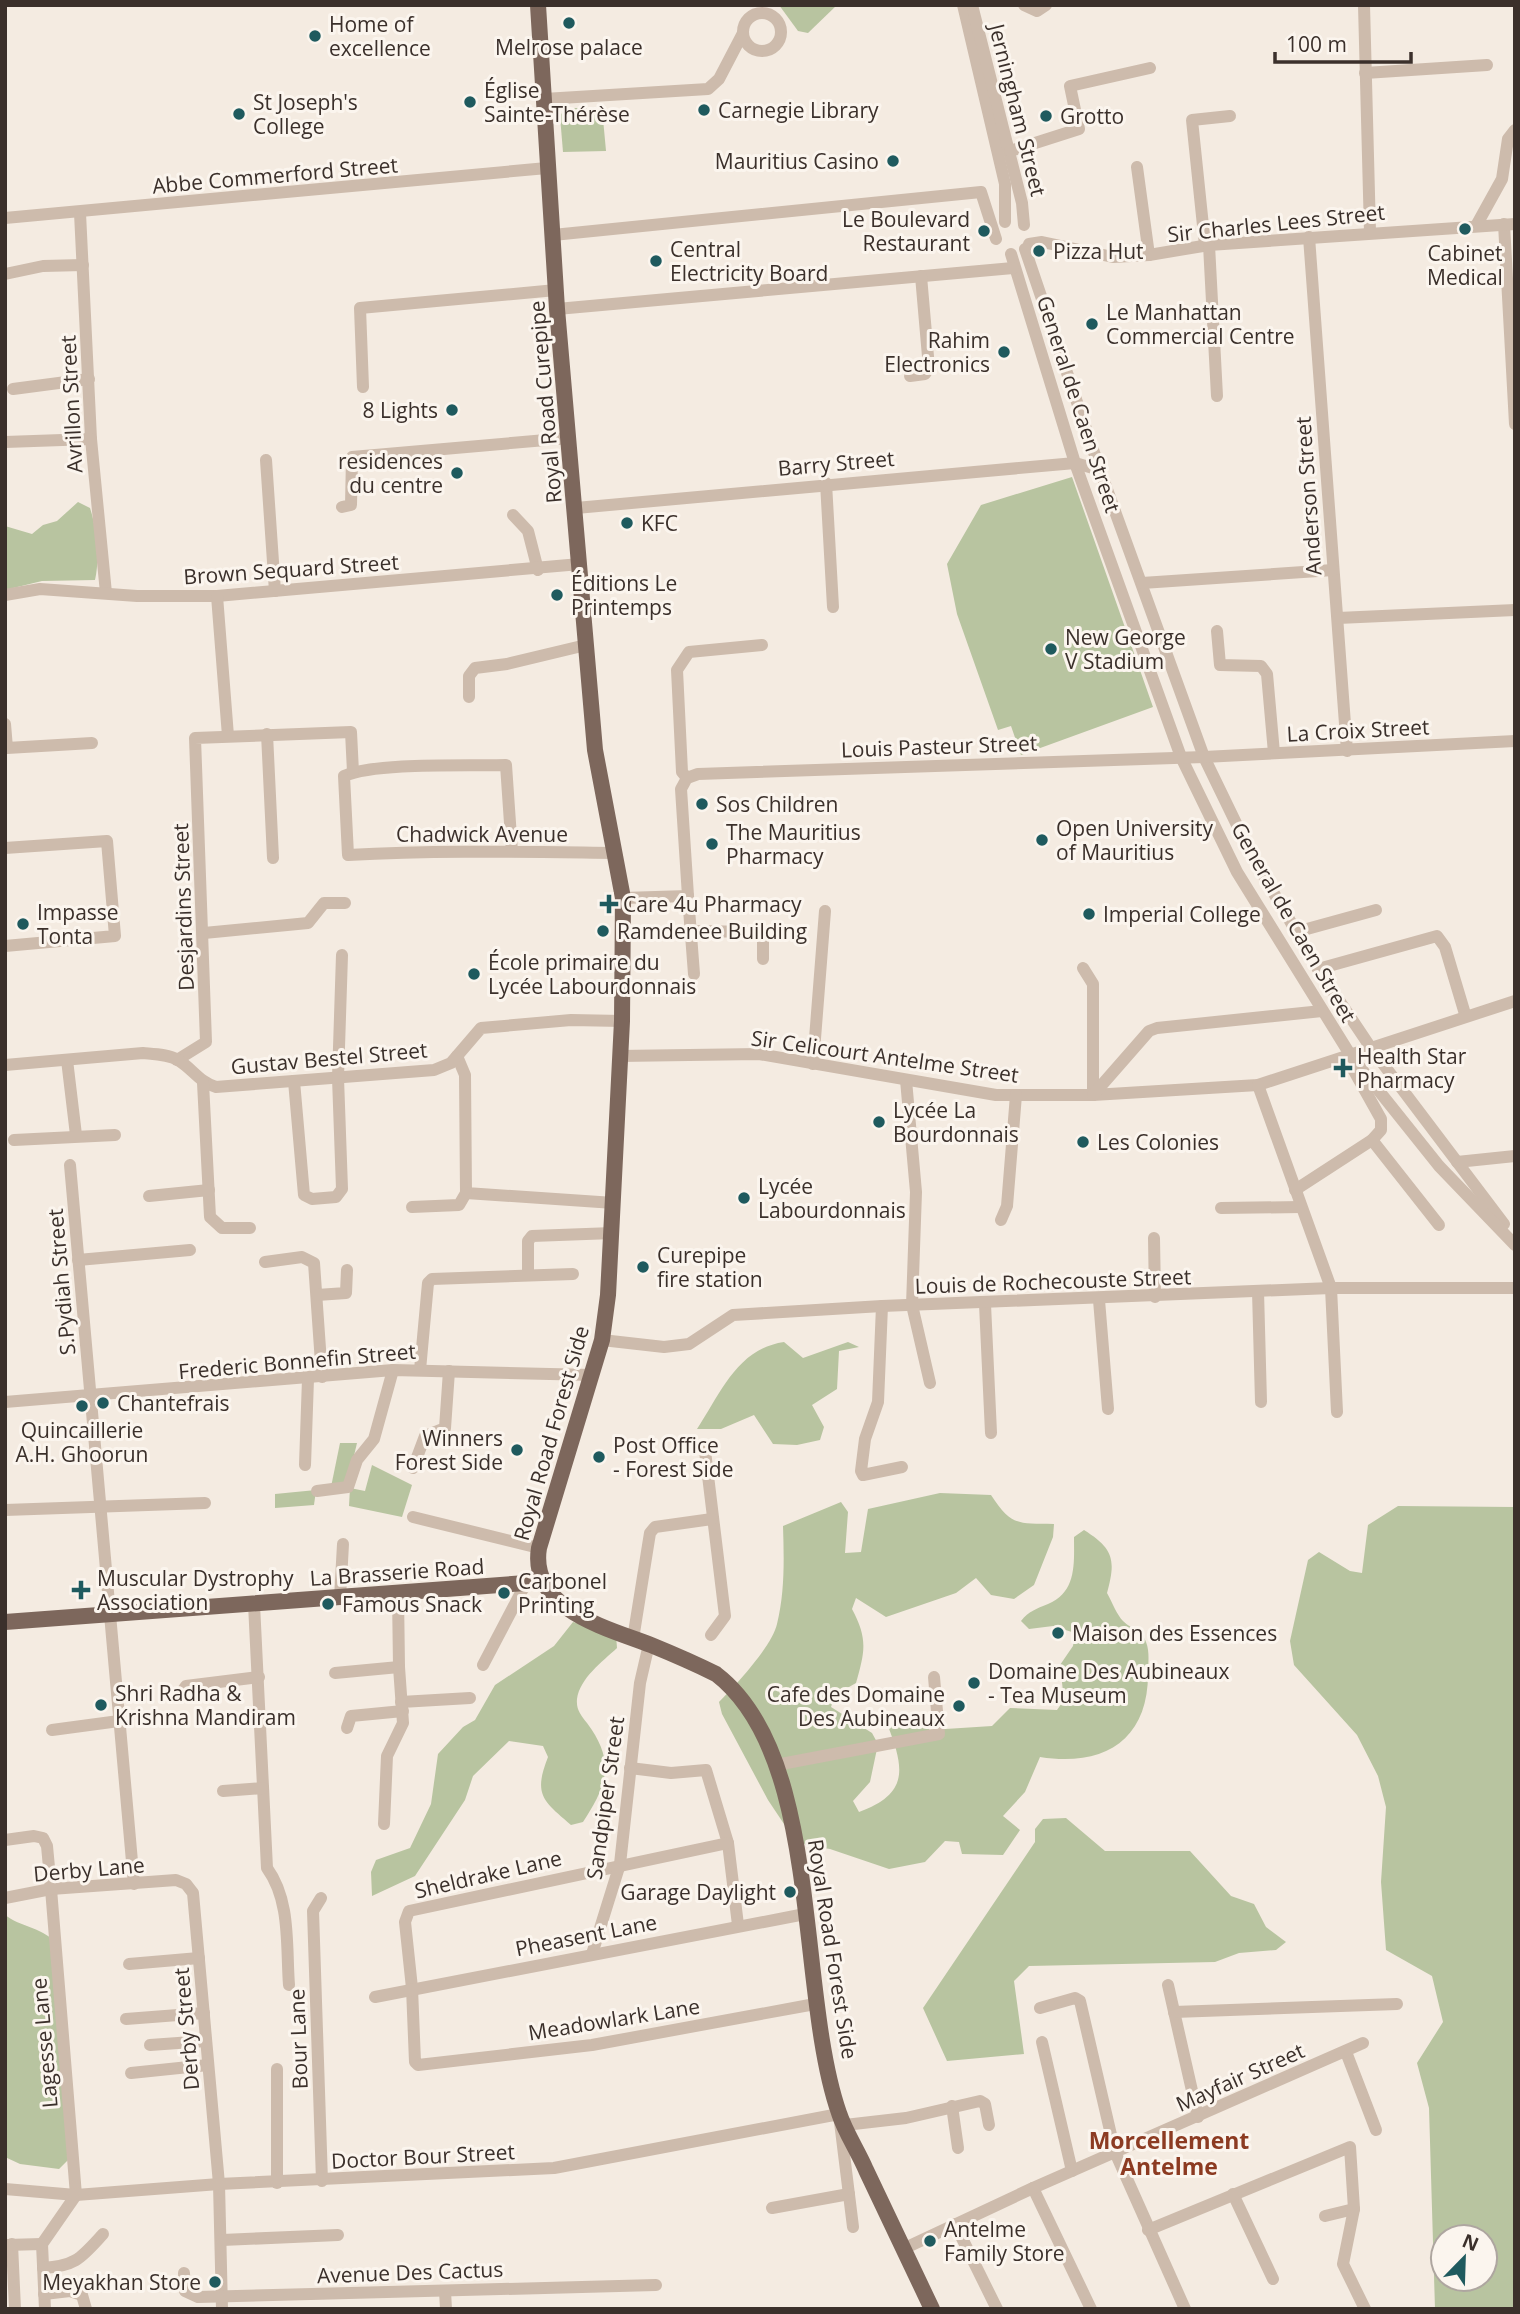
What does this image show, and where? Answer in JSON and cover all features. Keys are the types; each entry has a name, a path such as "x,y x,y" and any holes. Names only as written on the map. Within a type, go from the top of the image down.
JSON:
{"main road":[{"name":"Royal Road Curepipe","path":"538,5 557,309 601,794"},
{"name":"Royal Road Forest Side","path":"601,794 617,853 623,898 622,1021 613,1233 602,1340 539,1548 533,1581 588,1621 689,1660 730,1685 748,1707 776,1765 790,1803 815,2004 842,2119 932,2309"},
{"name":"La Brasserie Road","path":"5,1622 398,1594 533,1581"}],"street":[{"name":"Jerningham Street","path":"963,5 1004,184 1005,222"},
{"name":"Jerningham Street","path":"972,5 1030,238"},
{"path":"1024,5 1037,11 1046,5"},
{"path":"1361,6 1370,232"},
{"path":"544,99 708,89 719,79 753,11 761,13 770,10 781,29 779,41 765,51 752,49 730,58"},
{"path":"743,33 752,49"},
{"path":"1365,74 1487,65"},
{"path":"1010,151 1079,129 1070,86 1150,68"},
{"path":"1217,396 1207,245 1192,120 1230,116"},
{"path":"1476,226 1502,179 1508,139 1515,130"},
{"path":"1137,167 1149,255"},
{"name":"Abbe Commerford Street","path":"5,218 547,168"},
{"path":"553,235 981,192 996,239 1001,249 1009,253"},
{"name":"Avrillon Street","path":"80,213 91,439 106,593"},
{"name":"Sir Charles Lees Street","path":"1005,222 1012,220 1030,238 1103,256 1149,255 1207,245 1370,232 1509,224"},
{"path":"996,239 996,232 1005,222"},
{"path":"1509,224 1515,424"},
{"name":"Anderson Street","path":"1309,237 1347,751"},
{"path":"996,270 1009,253 1030,238"},
{"name":"General de Caen Street","path":"1030,238 1100,470 1204,757 1251,854 1318,969 1371,1048 1515,1238"},
{"name":"General de Caen Street","path":"1009,253 1041,345 1075,463 1181,757 1239,875 1348,1056 1439,1166 1515,1245"},
{"path":"5,274 43,266 83,265"},
{"path":"557,309 1013,268"},
{"path":"910,376 925,374 929,368 921,276"},
{"path":"363,387 360,308 556,290"},
{"path":"13,389 89,379"},
{"path":"342,506 351,505 352,457 569,438"},
{"path":"5,442 91,439"},
{"path":"266,460 275,591"},
{"name":"Barry Street","path":"576,508 826,483 1075,463 1100,470"},
{"path":"826,483 833,607"},
{"path":"513,515 528,531 538,570"},
{"name":"Brown Sequard Street","path":"5,595 40,589 218,596 538,570 580,564"},
{"path":"1142,583 1333,570"},
{"path":"218,596 228,736 351,732 353,772 506,765 512,852"},
{"path":"1338,618 1515,610"},
{"path":"1217,631 1220,665 1261,666 1267,674 1274,753"},
{"path":"469,697 469,676 475,668 507,664 586,645"},
{"path":"694,974 681,789 693,776 682,772 677,670 681,660 689,652 762,645"},
{"path":"5,724 7,748 92,743"},
{"path":"267,734 273,858"},
{"name":"Desjardins Street","path":"177,1060 206,1042 195,738 228,736"},
{"name":"La Croix Street","path":"1181,757 1515,741"},
{"name":"Louis Pasteur Street","path":"693,776 1181,757"},
{"name":"Chadwick Avenue","path":"353,772 344,776 348,855 433,851 617,853"},
{"path":"5,848 107,841 115,936 5,946"},
{"path":"623,898 688,895"},
{"path":"204,933 308,923 324,903 345,903"},
{"path":"1296,932 1376,910"},
{"path":"813,1064 825,911"},
{"path":"691,931 758,932 763,937 763,959"},
{"path":"1318,969 1437,936 1443,940 1465,1014"},
{"path":"294,1081 304,1195 312,1199 336,1197 342,1189 338,1078 342,955"},
{"path":"1083,968 1093,984 1093,1095"},
{"name":"Sir Celicourt Antelme Street","path":"619,1056 759,1054 906,1080 1016,1095 1093,1095 1258,1085 1465,1014 1515,1000"},
{"path":"1093,1095 1149,1031 1157,1028 1322,1011"},
{"name":"Gustav Bestel Street","path":"5,1065 143,1053 177,1060 203,1083 216,1087 434,1070 452,1063 481,1028 571,1020 622,1021"},
{"path":"412,1207 459,1205 466,1193 465,1074 457,1056"},
{"path":"1295,1190 1372,1140 1381,1130 1381,1119 1348,1056"},
{"path":"67,1060 76,1136"},
{"path":"906,1080 916,1192 912,1306 930,1383"},
{"path":"203,1083 210,1217 216,1226 229,1229 250,1228"},
{"path":"1258,1085 1331,1288 1337,1412"},
{"path":"1002,1220 1007,1206 1016,1095"},
{"path":"15,1140 115,1135"},
{"path":"1372,1140 1439,1224"},
{"path":"1457,1162 1515,1156"},
{"name":"S.Pydiah Street","path":"70,1165 134,1884"},
{"path":"149,1196 209,1190"},
{"path":"466,1193 614,1203"},
{"path":"1221,1208 1301,1207"},
{"path":"528,1275 528,1241 532,1236 613,1233"},
{"path":"1154,1238 1155,1297"},
{"path":"78,1260 190,1250"},
{"path":"265,1262 302,1258 311,1260 315,1267 322,1377"},
{"path":"317,1295 346,1293 347,1270"},
{"path":"421,1370 429,1283 432,1279 573,1274"},
{"name":"Louis de Rochecouste Street","path":"602,1340 689,1344 733,1315 882,1306 1099,1300 1331,1288 1515,1288"},
{"path":"1258,1292 1261,1402"},
{"path":"1099,1300 1108,1409"},
{"path":"985,1304 991,1433"},
{"path":"882,1306 878,1402 865,1439 861,1471 863,1475 902,1468"},
{"path":"317,1491 348,1487 357,1460 373,1439 393,1370"},
{"name":"Frederic Bonnefin Street","path":"5,1402 393,1370 592,1375"},
{"path":"413,1468 425,1436 444,1429 449,1371"},
{"path":"306,1465 308,1379"},
{"path":"705,1451 725,1616 711,1634"},
{"path":"5,1510 205,1503"},
{"path":"413,1517 539,1548"},
{"name":"Sandpiper Street","path":"592,1954 620,1864 640,1683 650,1533 655,1527 712,1519"},
{"path":"340,1598 343,1544"},
{"path":"483,1665 533,1581"},
{"path":"384,1824 387,1756 403,1723 398,1594"},
{"path":"254,1604 267,1868 278,1882 283,1901 289,1985"},
{"path":"335,1673 399,1667"},
{"path":"181,1693 186,1686 259,1677"},
{"path":"776,1765 939,1734 934,1677"},
{"path":"347,1728 351,1716 470,1698"},
{"path":"52,1730 119,1721"},
{"path":"630,1768 671,1773 706,1770 728,1843 738,1925"},
{"path":"223,1791 263,1788"},
{"name":"Lagesse Lane","path":"5,1840 34,1836 43,1838 47,1846 76,2194"},
{"name":"Sheldrake Lane","path":"418,2065 415,2062 412,1988 405,1922 409,1911 728,1843"},
{"name":"Derby Lane","path":"5,1898 51,1889 176,1881"},
{"name":"Derby Street","path":"176,1881 186,1884 193,1893 219,2184 222,2303"},
{"name":"Bour Lane","path":"321,1898 313,1911 322,2181"},
{"name":"Pheasent Lane","path":"375,1997 805,1914"},
{"path":"129,1964 199,1958"},
{"path":"1168,1985 1198,2117"},
{"path":"1040,2008 1074,1998 1080,2001 1115,2152 1185,2309"},
{"name":"Meadowlark Lane","path":"418,2065 592,2045 815,2004"},
{"path":"1174,2012 1397,2004"},
{"path":"126,2019 204,2013"},
{"path":"150,2045 206,2041"},
{"path":"1042,2042 1072,2171"},
{"name":"Mayfair Street","path":"903,2249 1033,2188 1363,2043"},
{"path":"1346,2052 1376,2130"},
{"path":"131,2073 208,2065"},
{"path":"276,2183 277,2069"},
{"name":"Doctor Bour Street","path":"5,2189 76,2194 219,2184 554,2168 842,2119 906,2118 952,2106 983,2102 989,2125"},
{"path":"952,2106 958,2148"},
{"path":"842,2119 853,2227"},
{"path":"1148,2230 1350,2147 1354,2209 1343,2264 1365,2309"},
{"path":"1033,2188 1091,2309"},
{"path":"45,2309 43,2244 76,2194"},
{"path":"772,2208 849,2194"},
{"path":"1233,2194 1257,2232 1273,2279"},
{"path":"1325,2216 1354,2209"},
{"path":"955,2224 997,2309"},
{"path":"43,2268 65,2267 76,2262 103,2234"},
{"path":"222,2240 338,2235"},
{"path":"15,2309 9,2245 43,2244"},
{"name":"Avenue Des Cactus","path":"184,2273 184,2287 188,2294 222,2303 445,2291 656,2285"},
{"path":"445,2291 446,2309"},
{"path":"44,2294 76,2292 82,2295 86,2309"}],"green space":[{"path":"779,5 837,5 808,33 798,31"},
{"path":"565,108 602,108 606,151 563,152 560,116"},
{"name":"New George V Stadium","path":"1072,477 1153,707 1021,755 1011,726 998,730 957,614 947,564 981,505"},
{"path":"78,502 90,508 94,525 97,544 95,580 42,581 5,590 5,526 32,534 43,525 57,521"},
{"path":"784,1342 803,1358 848,1342 859,1347 839,1351 837,1389 812,1405 824,1427 820,1440 797,1445 773,1444 754,1415 721,1429 697,1429 723,1387 742,1363 768,1346"},
{"path":"340,1443 357,1443 347,1485 331,1487"},
{"path":"372,1465 412,1485 402,1517 349,1506 350,1488 365,1491"},
{"path":"316,1490 314,1505 275,1508 275,1494"},
{"path":"940,1493 991,1495 1005,1513 1017,1521 1054,1524 1053,1537 1034,1585 1014,1599 991,1595 976,1578 956,1593 886,1617 856,1598 852,1609 863,1637 861,1662 856,1683 835,1695 831,1707 872,1733 878,1744 870,1782 853,1801 859,1812 887,1797 898,1779 898,1755 888,1726 896,1716 907,1713 930,1730 992,1726 1010,1708 1057,1710 1064,1700 1060,1665 1073,1646 1075,1633 1053,1626 1029,1629 1021,1621 1064,1592 1072,1576 1074,1537 1084,1530 1102,1543 1110,1556 1112,1564 1107,1593 1117,1612 1123,1621 1142,1634 1146,1642 1146,1697 1140,1717 1118,1744 1102,1753 1083,1758 1040,1757 1025,1792 1003,1816 1020,1830 1003,1855 962,1854 959,1842 945,1841 925,1862 889,1869 830,1849 806,1845 788,1830 768,1800 722,1714 719,1702 752,1665 774,1633 783,1587 783,1526 841,1502 848,1512 845,1553 861,1552 868,1509"},
{"path":"1398,1506 1515,1507 1515,2309 1435,2309 1435,2293 1499,2293 1499,2223 1432,2223 1429,2108 1417,2063 1443,2022 1432,1976 1386,1950 1381,1882 1386,1807 1378,1776 1357,1735 1294,1665 1290,1641 1308,1560 1319,1552 1350,1571 1362,1573 1368,1525"},
{"path":"573,1622 616,1635 617,1648 587,1677 577,1699 579,1712 596,1737 605,1762 605,1773 598,1796 583,1822 571,1825 553,1810 543,1796 541,1780 548,1757 543,1746 509,1741 473,1776 465,1800 415,1876 372,1896 371,1872 376,1860 410,1848 431,1804 438,1754 463,1727 475,1720 495,1685 554,1646"},
{"path":"1066,1818 1105,1851 1190,1851 1231,1896 1254,1904 1266,1927 1286,1942 1276,1950 1239,1953 1215,1962 1029,1966 1014,1981 1024,2054 947,2061 923,2008 1035,1842 1035,1829 1043,1819"},
{"path":"5,1915 54,1941 70,2158 59,2169 20,2164 5,2157"}],"place":[{"name":"Melrose palace","path":"569,23"},
{"name":"Home of excellence","path":"315,36"},
{"name":"Église Sainte-Thérèse","path":"470,102"},
{"name":"Carnegie Library","path":"704,110"},
{"name":"St Joseph's College","path":"239,114"},
{"name":"Grotto","path":"1046,116"},
{"name":"Mauritius Casino","path":"893,161"},
{"name":"Cabinet Medical","path":"1465,229"},
{"name":"Le Boulevard Restaurant","path":"984,231"},
{"name":"Pizza Hut","path":"1039,251"},
{"name":"Central Electricity Board","path":"656,261"},
{"name":"Le Manhattan Commercial Centre","path":"1092,324"},
{"name":"Rahim Electronics","path":"1004,352"},
{"name":"8 Lights","path":"452,410"},
{"name":"residences du centre","path":"457,473"},
{"name":"KFC","path":"627,523"},
{"name":"Éditions Le Printemps","path":"557,595"},
{"name":"New George V Stadium","path":"1051,649"},
{"name":"Sos Children","path":"702,804"},
{"name":"Open University of Mauritius","path":"1042,840"},
{"name":"The Mauritius Pharmacy","path":"712,844"},
{"name":"Care 4u Pharmacy","path":"609,904"},
{"name":"Imperial College","path":"1089,914"},
{"name":"Impasse Tonta","path":"23,924"},
{"name":"Ramdenee Building","path":"603,931"},
{"name":"École primaire du Lycée Labourdonnais","path":"474,974"},
{"name":"Health Star Pharmacy","path":"1343,1068"},
{"name":"Lycée La Bourdonnais","path":"879,1122"},
{"name":"Les Colonies","path":"1083,1142"},
{"name":"Lycée Labourdonnais","path":"744,1198"},
{"name":"Curepipe fire station","path":"643,1267"},
{"name":"Chantefrais","path":"103,1403"},
{"name":"Quincaillerie A.H. Ghoorun","path":"82,1406"},
{"name":"Winners Forest Side","path":"517,1450"},
{"name":"Post Office - Forest Side","path":"599,1457"},
{"name":"Muscular Dystrophy Association","path":"81,1590"},
{"name":"Carbonel Printing","path":"504,1593"},
{"name":"Famous Snack","path":"328,1604"},
{"name":"Maison des Essences","path":"1058,1633"},
{"name":"Domaine Des Aubineaux - Tea Museum","path":"974,1683"},
{"name":"Shri Radha & Krishna Mandiram","path":"101,1705"},
{"name":"Cafe des Domaine Des Aubineaux","path":"959,1706"},
{"name":"Garage Daylight","path":"790,1892"},
{"name":"Antelme Family Store","path":"930,2241"},
{"name":"Meyakhan Store","path":"215,2282"}],"district":[{"name":"Morcellement Antelme","path":"1169,2153"}]}
